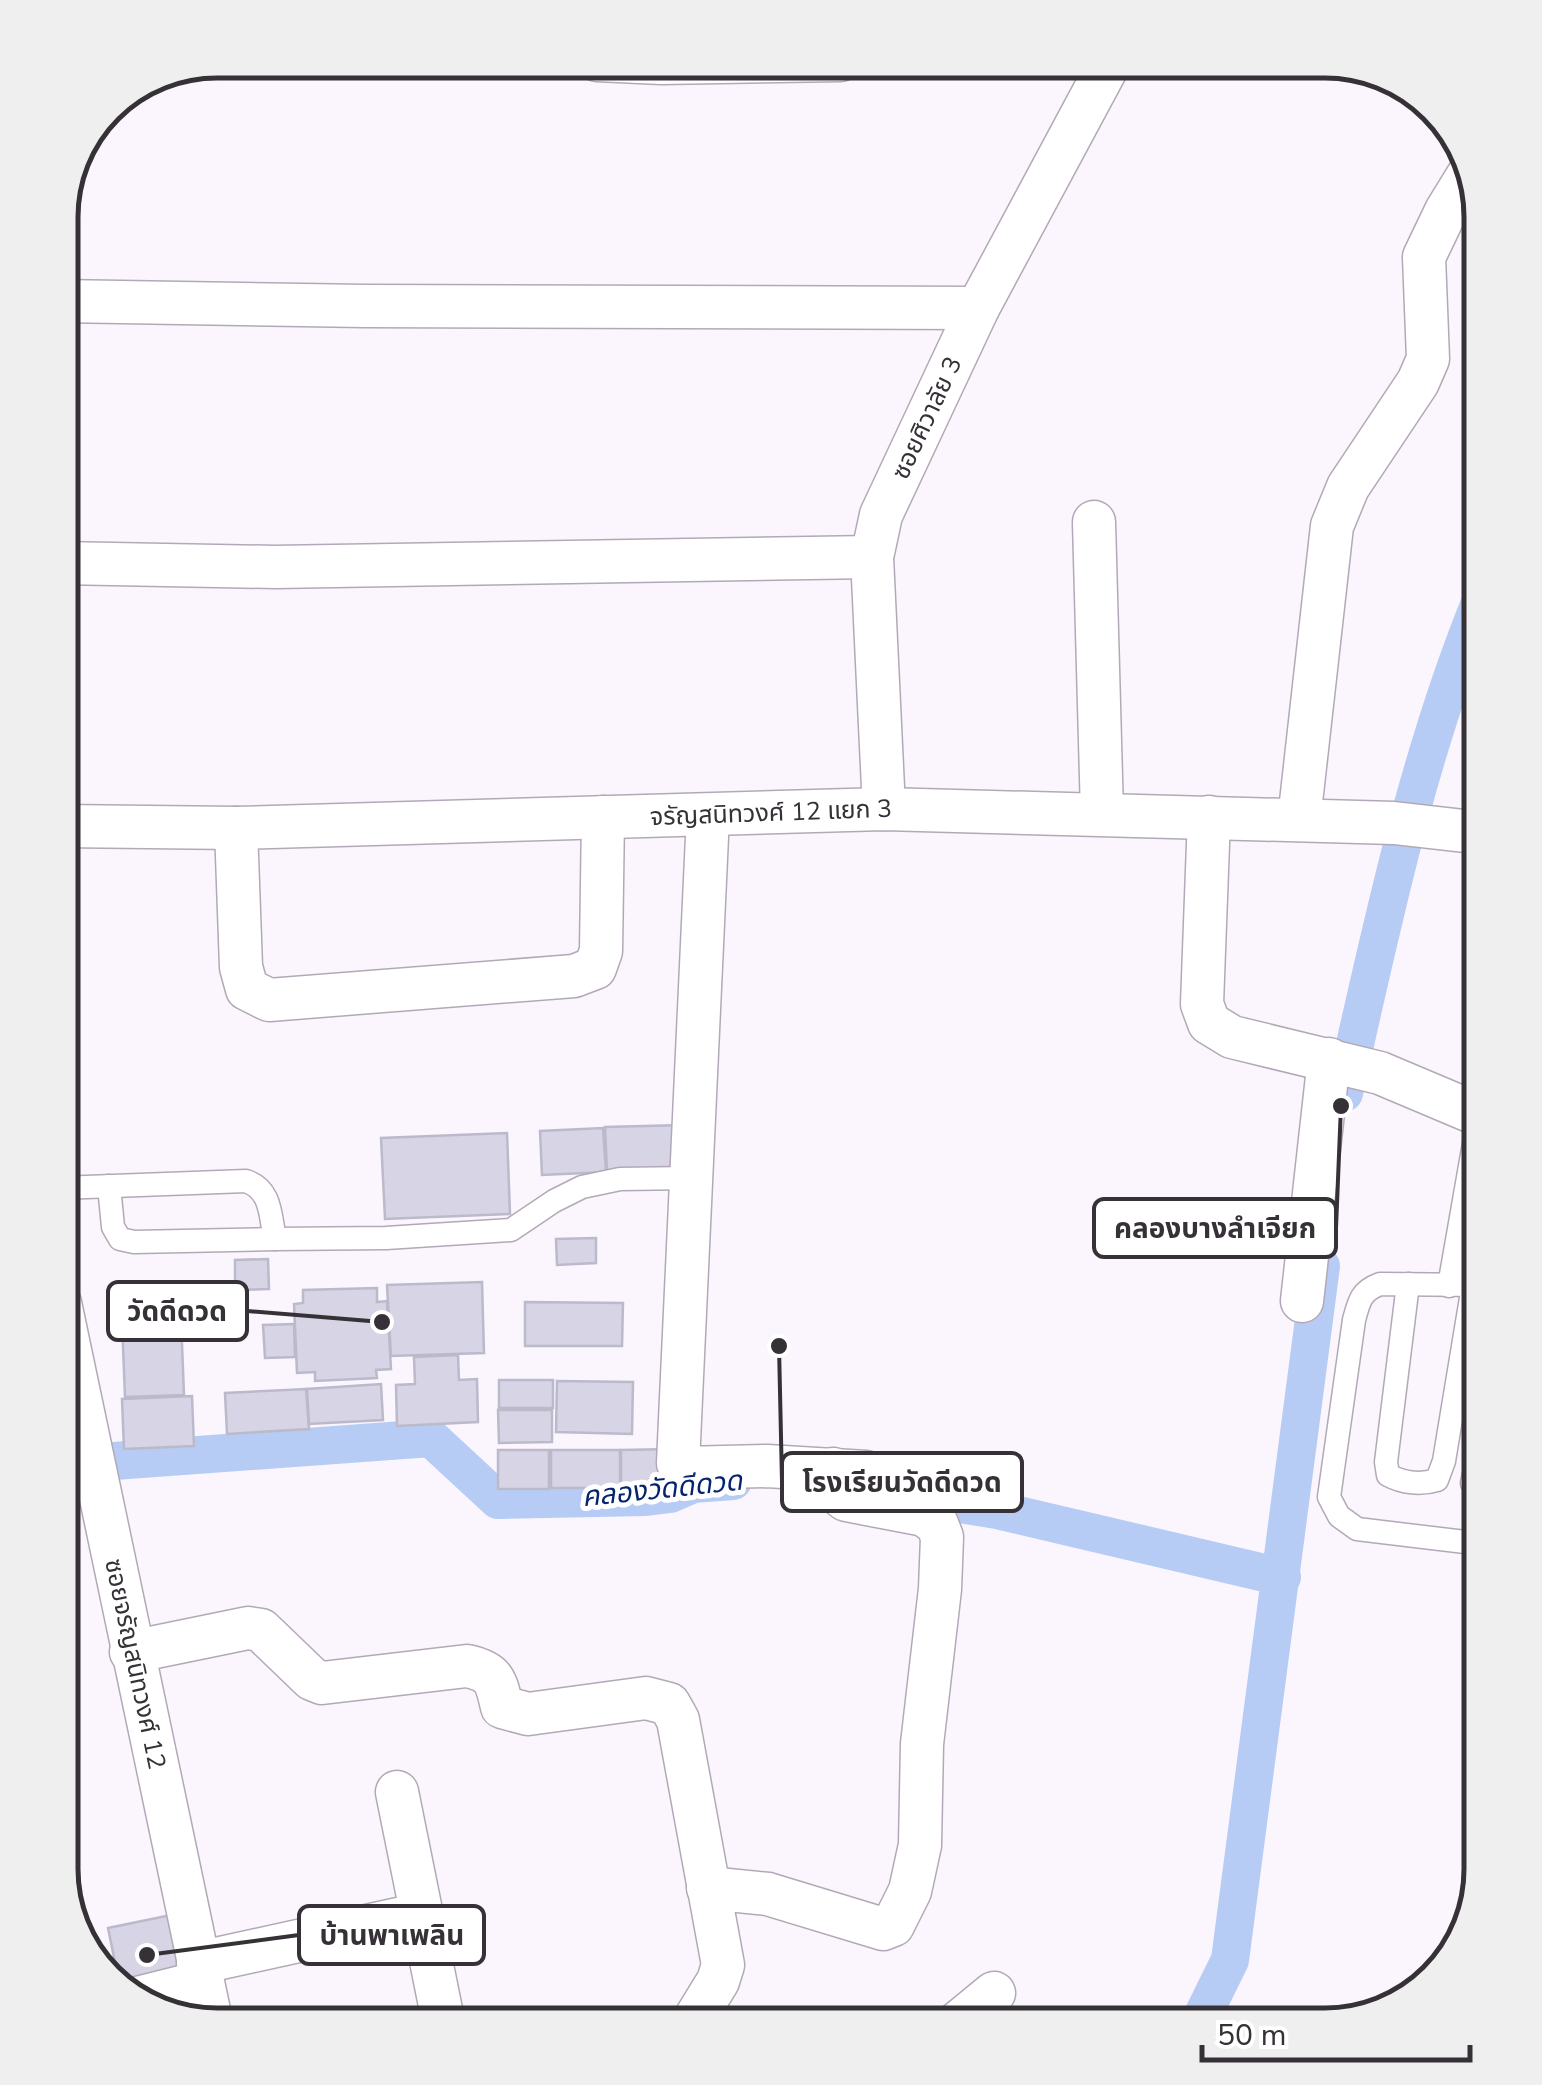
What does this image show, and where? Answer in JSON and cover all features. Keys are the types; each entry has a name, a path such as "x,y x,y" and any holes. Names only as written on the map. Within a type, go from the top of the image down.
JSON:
{"street":[{"name":"ซอยศิวาลัย 3","path":"884,809 872,557 882,515 978,308 1102,78"},
{"path":"1298,820 1332,526 1348,487 1418,382 1428,359 1424,257 1461,186"},
{"path":"78,301 978,308"},
{"path":"1094,522 1102,814"},
{"path":"78,563 275,567 872,557"},
{"name":"จรัญสนิทวงศ์ 12 แยก 3","path":"78,826 236,828 884,809 1394,823 1462,830"},
{"path":"708,815 678,1465 843,1478 852,1501 924,1515 937,1524 942,1537 940,1589 922,1744 920,1845 910,1890 893,1924 884,1929 768,1894 708,1888"},
{"path":"236,828 241,966 247,989 269,1000 574,976 595,968 601,952 603,817"},
{"path":"1209,818 1202,1004 1209,1023 1232,1036 1350,1064 1464,1106"},
{"path":"1302,1301 1350,1064"},
{"name":"ซอยจรัญสนิทวงศ์ 12","path":"77,1384 208,2007"},
{"path":"131,1652 248,1628 268,1633 312,1679 322,1683 467,1666 484,1670 496,1681 502,1707 517,1713 658,1698 669,1704 678,1720 723,1965 702,2007"},
{"path":"397,1792 440,2007"},
{"path":"152,1991 200,1973 421,1914"},
{"path":"977,2008 994,1993"}],"lane":[{"path":"109,1186 113,1228 120,1238 134,1242 386,1238 511,1230 554,1201 582,1188 620,1178 691,1178"},
{"path":"77,1187 246,1181 258,1185 266,1196 275,1240"},
{"path":"1449,1286 1464,1227"},
{"path":"1464,1285 1380,1284 1366,1289 1359,1300 1329,1497 1339,1516 1357,1529 1464,1542"},
{"path":"1408,1284 1386,1462 1388,1475 1425,1484 1437,1480 1464,1357"}],"building":[{"path":"683,1125 683,1170 607,1172 605,1127"},
{"path":"603,1128 606,1172 542,1175 540,1131"},
{"path":"507,1133 510,1214 385,1219 381,1138"},
{"path":"596,1238 596,1263 557,1265 556,1239"},
{"path":"268,1259 269,1289 235,1290 235,1260"},
{"path":"482,1282 484,1353 391,1356 387,1285"},
{"path":"377,1288 377,1302 387,1301 391,1369 376,1370 377,1378 315,1381 315,1372 297,1373 294,1304 303,1303 303,1290"},
{"path":"180,1293 184,1395 125,1397 121,1296"},
{"path":"525,1302 623,1303 622,1346 525,1346"},
{"path":"294,1324 295,1357 265,1358 263,1325"},
{"path":"458,1355 459,1380 477,1379 478,1422 397,1426 396,1385 415,1384 414,1357"},
{"path":"499,1380 553,1380 553,1408 499,1408"},
{"path":"557,1381 633,1382 632,1434 556,1432"},
{"path":"381,1384 383,1420 309,1424 307,1389"},
{"path":"306,1389 309,1429 227,1434 225,1393"},
{"path":"192,1396 194,1446 124,1449 122,1399"},
{"path":"498,1410 552,1410 552,1442 499,1443"},
{"path":"671,1449 672,1488 621,1488 621,1450"},
{"path":"498,1450 549,1450 549,1489 498,1489"},
{"path":"551,1450 620,1450 620,1488 551,1488"},
{"path":"171,1915 185,1981 139,1984 115,1964 108,1928"}],"waterway":[{"path":"1344,1093 1420,780 1464,645"},
{"path":"1206,2008 1230,1960 1321,1266"},
{"name":"คลองวัดดีดวด","path":"77,1471 114,1461 431,1438 498,1500 646,1497 670,1494 693,1484 733,1481"},
{"name":"คลองวัดดีดวด","path":"892,1493 997,1510 1282,1577"}],"place":[{"name":"คลองบางลำเจียก","path":"1341,1106"},
{"name":"วัดดีดวด","path":"382,1322"},
{"name":"โรงเรียนวัดดีดวด","path":"779,1346"},
{"name":"บ้านพาเพลิน","path":"147,1955"}]}
